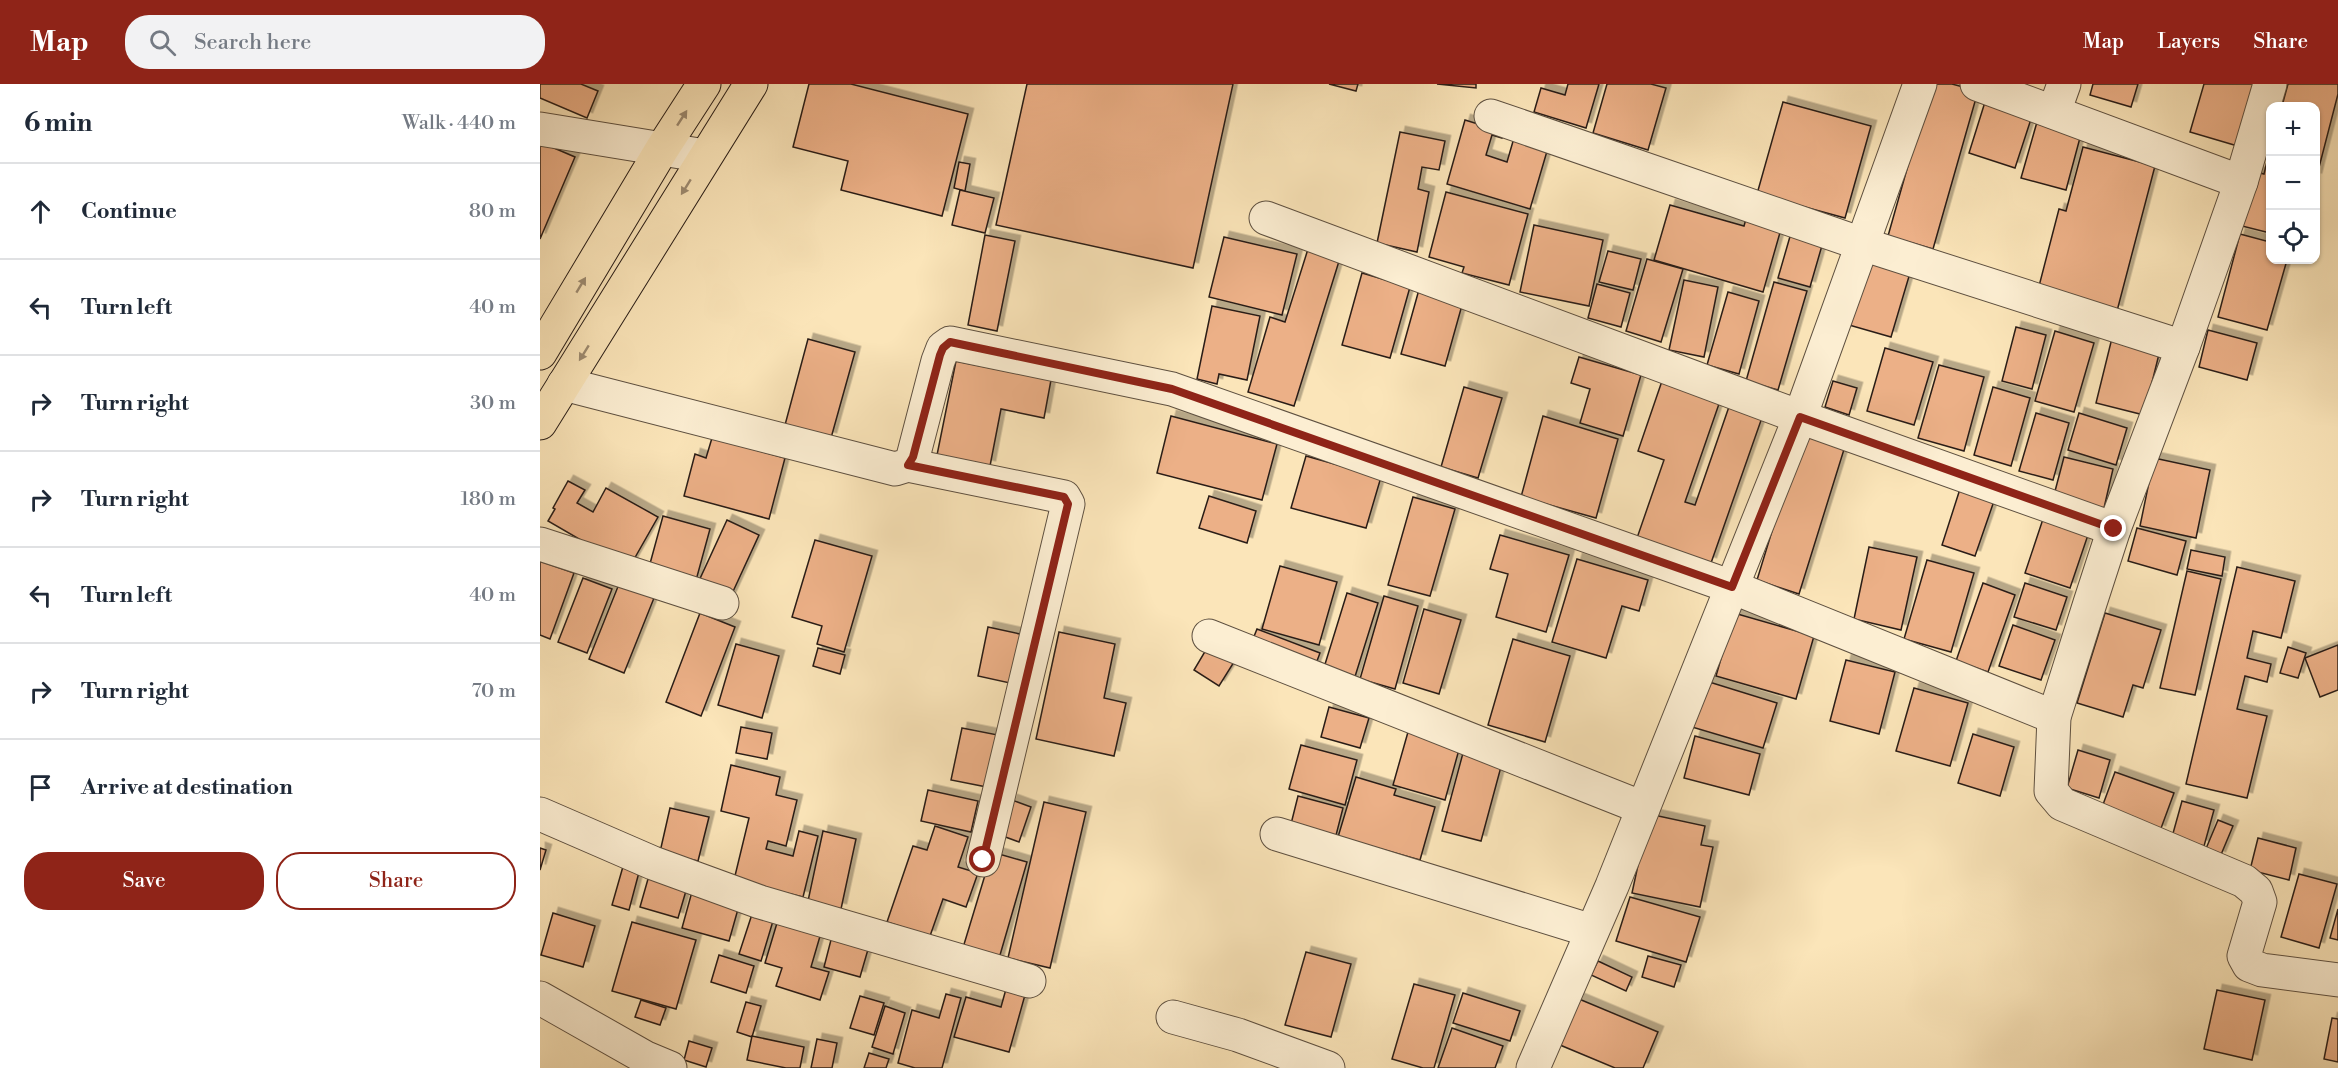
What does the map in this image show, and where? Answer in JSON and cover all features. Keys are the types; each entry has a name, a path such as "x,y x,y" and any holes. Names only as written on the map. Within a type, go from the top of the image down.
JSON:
{"highway":[{"path":"540,353 662,149 704,84"},
{"path":"540,423 751,84"}],"street":[{"path":"1533,1068 1643,808 1800,417 1920,84"},
{"path":"1977,84 2059,98 2241,182"},
{"path":"2271,84 2241,182 2184,347 2114,529 2054,717 2051,791 2062,804 2244,881 2256,891 2260,902 2244,956 2249,965 2262,970 2338,980"},
{"path":"1491,116 1862,244 2184,347"},
{"path":"540,129 705,156"},
{"path":"1266,218 1800,417 2114,529"},
{"path":"908,465 913,457 940,355 947,343 953,342 1172,389 1732,587 2054,717"},
{"path":"564,384 886,469 908,465 1064,497 1068,504 983,860"},
{"path":"540,544 722,603"},
{"path":"1209,636 1643,808"},
{"path":"540,814 653,863 760,902 1029,981"},
{"path":"1277,834 1592,931"},
{"path":"540,998 646,1058 670,1068"},
{"path":"1173,1017 1238,1035 1328,1068"}],"building":[{"path":"540,84 581,84 598,91 587,118 540,98"},
{"path":"809,84 851,84 968,114 942,216 841,190 848,161 793,147"},
{"path":"1027,84 1233,84 1193,268 996,225"},
{"path":"1329,84 1358,84 1356,91"},
{"path":"1437,84 1476,84 1476,88"},
{"path":"1568,84 1599,84 1586,128 1534,112 1541,88 1565,95"},
{"path":"1607,84 1651,84 1666,88 1648,150 1593,133"},
{"path":"1931,84 1952,84 1978,91 1933,249 1888,236"},
{"path":"2093,84 2138,84 2131,107 2090,95"},
{"path":"2204,84 2260,84 2241,147 2190,132"},
{"path":"2288,84 2338,84 2338,94 2320,164 2320,102 2283,102"},
{"path":"1783,102 1871,126 1845,218 1757,194"},
{"path":"1985,102 2032,116 2015,168 1969,153"},
{"path":"1465,120 1504,132 1502,138 1492,135 1486,155 1507,162 1516,131 1550,141 1530,209 1447,184"},
{"path":"2037,122 2081,134 2066,190 2021,178"},
{"path":"1400,132 1445,141 1439,170 1422,167 1418,189 1429,192 1417,252 1377,243"},
{"path":"540,142 575,157 540,239"},
{"path":"2083,147 2155,166 2117,311 2038,290 2059,209 2066,211"},
{"path":"959,162 970,164 965,191 954,188"},
{"path":"2266,166 2266,232 2242,226 2256,172 2264,174"},
{"path":"960,190 994,198 985,233 952,225"},
{"path":"1446,192 1528,214 1509,285 1462,273 1464,267 1429,257"},
{"path":"1670,205 1744,226 1748,212 1783,222 1763,292 1654,260"},
{"path":"1534,225 1603,240 1589,306 1520,292"},
{"path":"1791,233 1823,242 1810,287 1778,278"},
{"path":"2240,234 2266,241 2266,264 2286,264 2267,330 2218,317"},
{"path":"985,235 1015,241 997,331 968,325"},
{"path":"1224,237 1297,254 1282,315 1209,297"},
{"path":"1308,249 1340,258 1294,406 1248,392 1270,317 1285,322"},
{"path":"1608,251 1641,259 1633,290 1599,282"},
{"path":"1647,259 1683,269 1661,342 1626,331"},
{"path":"1869,260 1910,273 1891,337 1849,325"},
{"path":"1362,273 1410,287 1390,358 1342,345"},
{"path":"1684,280 1718,287 1704,357 1669,350"},
{"path":"1774,282 1807,291 1778,390 1746,381"},
{"path":"1597,284 1630,293 1621,327 1588,318"},
{"path":"1420,286 1464,298 1445,366 1401,354"},
{"path":"1728,292 1759,301 1739,374 1707,365"},
{"path":"1212,306 1260,316 1247,380 1219,374 1217,384 1197,379"},
{"path":"2016,327 2046,335 2032,389 2002,381"},
{"path":"2208,330 2257,343 2247,380 2199,367"},
{"path":"2055,331 2094,343 2074,412 2035,401"},
{"path":"2112,338 2160,350 2144,415 2096,403"},
{"path":"808,339 855,352 831,438 785,425"},
{"path":"1885,348 1933,362 1914,425 1867,411"},
{"path":"1579,357 1641,375 1623,436 1580,423 1590,389 1571,383"},
{"path":"956,361 1051,380 1044,418 1001,409 990,466 937,455"},
{"path":"1939,365 1984,377 1964,451 1918,438"},
{"path":"1662,381 1720,401 1685,502 1695,505 1732,398 1765,409 1711,563 1637,538 1664,460 1638,451"},
{"path":"1833,381 1857,388 1849,415 1825,407"},
{"path":"1464,387 1502,398 1478,478 1441,467"},
{"path":"1993,387 2030,398 2011,466 1974,455"},
{"path":"2036,413 2069,423 2053,480 2019,471"},
{"path":"2079,413 2127,428 2116,465 2068,450"},
{"path":"1171,416 1277,444 1262,500 1157,473"},
{"path":"1543,416 1618,439 1596,518 1521,497"},
{"path":"1803,430 1846,443 1799,594 1757,580"},
{"path":"712,438 785,458 769,519 684,496 695,454 706,458"},
{"path":"1306,456 1381,477 1366,528 1291,508"},
{"path":"2064,457 2113,469 2104,508 2054,495"},
{"path":"2154,458 2210,470 2196,538 2140,526"},
{"path":"568,481 585,490 577,503 593,512 606,488 658,517 629,568 548,521"},
{"path":"1960,489 1994,501 1975,556 1942,545"},
{"path":"1209,496 1256,511 1247,543 1199,528"},
{"path":"1413,497 1455,509 1430,596 1388,585"},
{"path":"2045,513 2090,529 2070,588 2025,573"},
{"path":"663,516 710,529 695,584 648,571"},
{"path":"727,520 759,535 730,598 698,583"},
{"path":"2137,528 2186,541 2177,575 2128,561"},
{"path":"1500,535 1569,555 1546,632 1496,617 1508,574 1490,569"},
{"path":"815,540 872,556 844,652 817,644 822,626 792,617"},
{"path":"1869,547 1917,557 1901,630 1854,619"},
{"path":"2191,550 2225,557 2222,576 2187,569"},
{"path":"1577,559 1648,580 1639,611 1622,606 1606,658 1552,642"},
{"path":"1927,560 1974,573 1951,652 1904,639"},
{"path":"540,561 574,573 550,639 540,635"},
{"path":"1280,566 1337,582 1319,645 1262,629"},
{"path":"2237,567 2295,581 2281,638 2253,631 2247,658 2271,664 2267,682 2245,676 2237,709 2267,716 2247,798 2186,784"},
{"path":"2187,571 2221,579 2195,695 2160,688"},
{"path":"583,578 612,589 587,653 558,642"},
{"path":"1983,583 2015,595 1988,672 1956,661"},
{"path":"2025,583 2067,597 2056,630 2014,617"},
{"path":"619,584 654,598 624,673 589,659"},
{"path":"1347,593 1378,603 1353,683 1322,674"},
{"path":"1384,596 1418,606 1395,689 1360,679"},
{"path":"1424,609 1461,620 1439,694 1403,683"},
{"path":"700,613 735,627 701,716 666,702"},
{"path":"1734,613 1814,636 1796,699 1716,676"},
{"path":"2105,613 2161,630 2143,688 2133,685 2123,717 2077,703"},
{"path":"2013,625 2055,640 2041,680 1999,666"},
{"path":"988,627 1029,636 1019,685 978,676"},
{"path":"1257,629 1320,653 1314,669 1251,644"},
{"path":"1059,632 1115,644 1104,698 1126,703 1114,756 1036,739"},
{"path":"1213,638 1239,654 1219,686 1194,670"},
{"path":"1513,639 1570,656 1545,742 1488,725"},
{"path":"736,644 779,656 762,718 718,705"},
{"path":"2338,645 2338,690 2320,697 2305,658"},
{"path":"2288,647 2306,653 2298,678 2280,673"},
{"path":"818,648 845,655 840,674 813,666"},
{"path":"1846,660 1895,672 1879,734 1830,721"},
{"path":"1706,681 1777,703 1763,748 1692,727"},
{"path":"1914,688 1968,703 1950,766 1896,751"},
{"path":"1329,707 1369,718 1360,748 1321,737"},
{"path":"741,727 772,733 767,759 736,753"},
{"path":"962,728 1003,736 992,788 951,780"},
{"path":"1408,732 1460,746 1445,800 1393,785"},
{"path":"1973,734 2014,747 2000,796 1958,783"},
{"path":"1695,736 1760,754 1749,795 1684,778"},
{"path":"1301,745 1357,760 1345,805 1289,789"},
{"path":"2078,750 2110,760 2099,798 2067,788"},
{"path":"1463,753 1502,763 1481,841 1442,831"},
{"path":"731,765 780,777 776,795 797,800 786,846 768,841 766,849 793,856 799,831 818,836 803,897 734,880 749,818 721,811"},
{"path":"2115,772 2174,793 2160,831 2101,810"},
{"path":"1356,777 1396,789 1394,795 1435,807 1420,860 1338,837"},
{"path":"928,790 978,801 971,832 921,821"},
{"path":"1298,796 1343,808 1333,847 1288,836"},
{"path":"1012,800 1031,807 1019,842 1000,835"},
{"path":"2182,801 2214,810 2204,846 2172,837"},
{"path":"1044,802 1086,812 1050,968 1008,958"},
{"path":"670,808 709,817 698,861 660,852"},
{"path":"1649,814 1705,826 1701,845 1713,847 1700,907 1632,893"},
{"path":"2218,820 2233,826 2220,857 2205,851"},
{"path":"935,826 968,837 958,867 978,873 966,907 943,899 930,936 887,922 913,846 927,850"},
{"path":"823,831 856,839 841,909 808,901"},
{"path":"2258,838 2296,848 2289,880 2250,870"},
{"path":"540,848 546,850 540,870"},
{"path":"992,852 1027,862 998,962 962,951"},
{"path":"626,856 642,861 629,910 612,905"},
{"path":"650,872 688,884 678,918 640,907"},
{"path":"2299,874 2337,884 2319,948 2281,937"},
{"path":"693,888 740,902 729,941 682,928"},
{"path":"1630,897 1700,917 1686,962 1616,941"},
{"path":"755,905 776,911 761,961 739,954"},
{"path":"2338,909 2338,940 2330,938"},
{"path":"553,913 595,926 583,967 541,955"},
{"path":"780,913 823,926 811,967 829,972 820,1000 776,986 782,968 765,963"},
{"path":"632,922 696,940 676,1009 612,991"},
{"path":"832,936 869,946 860,977 824,967"},
{"path":"1306,952 1351,964 1331,1037 1285,1025"},
{"path":"719,955 754,966 746,993 711,982"},
{"path":"1648,956 1681,965 1674,987 1642,977"},
{"path":"1598,961 1632,977 1626,991 1591,975"},
{"path":"1414,984 1455,995 1434,1068 1423,1068 1392,1059"},
{"path":"1006,989 1025,995 1009,1052 954,1037 966,997 1001,1007"},
{"path":"2217,990 2265,1000 2252,1060 2204,1049"},
{"path":"1463,993 1520,1011 1510,1041 1453,1023"},
{"path":"946,994 961,998 942,1068 915,1068 898,1063 912,1010 939,1018"},
{"path":"860,996 884,1003 874,1035 850,1028"},
{"path":"1579,999 1658,1032 1643,1068 1615,1068 1560,1045"},
{"path":"641,1000 666,1008 660,1025 635,1017"},
{"path":"746,1002 761,1006 752,1037 737,1032"},
{"path":"885,1006 905,1013 893,1054 872,1047"},
{"path":"2332,1018 2338,1019 2338,1062 2324,1059"},
{"path":"1452,1028 1503,1046 1495,1068 1438,1068"},
{"path":"752,1036 804,1047 800,1068 786,1068 747,1060"},
{"path":"817,1039 837,1043 832,1068 811,1068"},
{"path":"689,1041 712,1048 706,1067 684,1060"},
{"path":"869,1053 889,1059 886,1068 864,1068"}],"route":[{"path":"983,860 1068,504 1064,497 908,465 913,457 940,355 943,348 950,342 1172,389 1732,587 1800,417 2114,529"}]}
